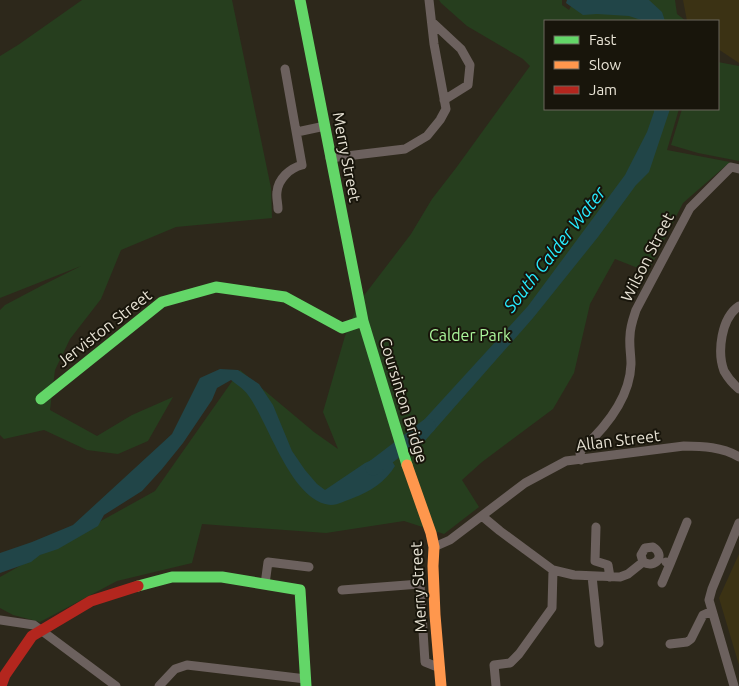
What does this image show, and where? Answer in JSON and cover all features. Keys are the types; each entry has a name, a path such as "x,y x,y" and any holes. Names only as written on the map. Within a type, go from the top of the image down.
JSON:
{"street":[{"name":"Merry Street","path":"300,0 363,320"},
{"path":"330,158 405,149 426,136 440,120 446,109 429,0"},
{"path":"432,22 461,49 470,66 468,85 444,100"},
{"path":"278,209 276,192 281,181 294,167 302,165 285,69"},
{"path":"297,132 325,126"},
{"name":"Wilson Street","path":"581,460 580,453 582,449 613,415 624,395 631,365 630,337 636,310 680,224 690,208 731,167 739,169"},
{"name":"Jerviston Street","path":"41,399 162,302 216,287 285,298 342,328 363,320"},
{"path":"739,306 735,308 727,321 720,349 725,371 739,389"},
{"name":"Coursinton Bridge","path":"363,320 415,489"},
{"name":"Allan Street","path":"434,547 450,540 525,483 566,462 684,446 699,446 726,452 739,458"},
{"name":"Merry Street","path":"415,489 431,533 434,547 432,566 441,686"},
{"path":"482,516 553,570 574,575 620,577 628,574 643,562"},
{"path":"662,583 687,522"},
{"path":"734,686 710,600 712,589 739,523"},
{"path":"596,527 595,561 608,565 610,577"},
{"path":"647,547 655,548 659,553 659,559 653,564 647,564 643,562 640,555 642,550 647,547"},
{"path":"659,559 670,564"},
{"path":"265,584 268,562 309,567"},
{"path":"496,686 494,665 510,663 520,654 552,608 553,570"},
{"path":"592,576 599,644"},
{"path":"1,686 37,628 91,601 172,577 222,577 300,590 306,683 187,666 171,671 159,686"},
{"path":"342,590 420,584 425,662 440,668"},
{"path":"670,644 686,642 691,639 703,615 712,611"},
{"path":"0,620 37,628 116,686"}],"shaded area":[{"path":"683,0 739,0 739,63 719,50 719,20 687,20"},
{"path":"739,554 739,665 719,598"}],"green space":[{"path":"82,0 232,0 271,188 272,218 176,227 121,250 101,299 70,339 55,370 50,410 97,436 132,415 173,397 148,441 118,454 87,450 44,430 4,439 0,435 0,310 5,305 81,266 0,298 0,56"},
{"name":"Calder Park","path":"439,0 562,0 562,5 569,10 574,0 675,0 677,14 685,20 544,20 544,110 679,110 667,150 730,162 683,203 648,272 615,259 590,304 574,373 553,409 482,462 462,480 479,507 444,534 404,521 326,533 202,524 192,563 117,581 40,622 13,615 0,608 0,577 155,491 240,370 314,432 338,449 323,412 345,336 359,302 411,234 432,199 530,66 523,59 467,26"},
{"path":"719,62 739,66 739,161 698,153 671,145 682,110 719,110"}],"water":[{"path":"567,0 649,0 662,12 665,20 641,20 629,16 597,14 583,15 566,3"},
{"name":"South Calder Water","path":"654,110 670,110 649,172 636,185 598,237 533,318 415,452 412,433 528,306 625,175 647,132"},
{"path":"220,369 238,370 259,384 273,405 292,451 305,470 325,490 365,463 387,453 395,466 382,481 359,496 334,505 317,501 304,490 293,476 248,395 231,380 217,388 212,400 183,443 142,491 104,515 98,526 58,549 40,555 31,562 0,573 0,553 73,525 172,434 200,378"}],"waterway":[{"name":"South Calder Water","path":"373,468 428,426"}],"traffic: fast":[{"path":"300,0 363,321 407,465"},
{"path":"41,399 162,302 216,287 285,297 342,328 363,321"},
{"path":"138,586 172,577 222,577 300,590 306,686"}],"traffic: slow":[{"path":"407,465 431,533 434,547 435,615 441,686"}],"traffic: jam":[{"path":"1,686 5,675 32,636 91,601 138,586"}]}
